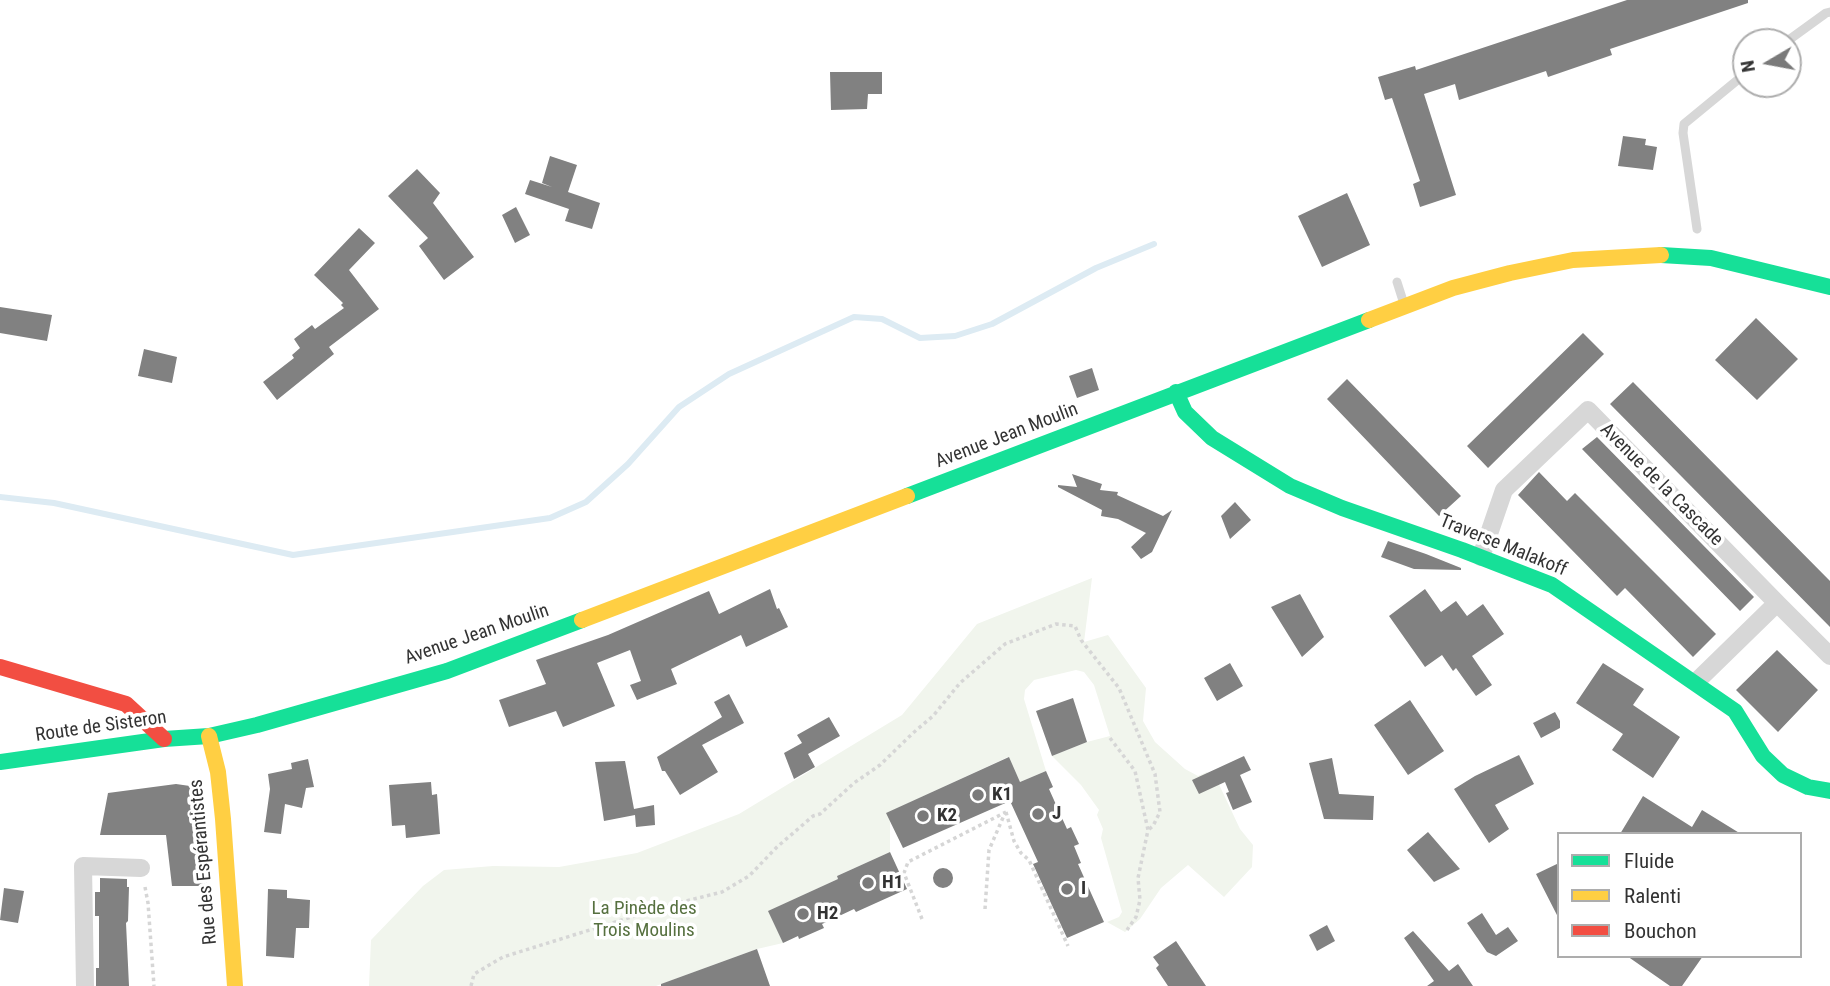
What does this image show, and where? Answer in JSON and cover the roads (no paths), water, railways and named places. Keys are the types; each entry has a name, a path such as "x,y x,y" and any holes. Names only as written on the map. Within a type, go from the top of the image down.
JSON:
{"main road":[{"name":"Avenue Jean Moulin","path":"209,736 447,671 1453,288 1573,260 1636,256 1712,258 1830,287"},
{"name":"Traverse Malakoff","path":"1176,392 1185,412 1212,438 1290,486 1342,508 1552,585 1735,710 1763,756 1783,775 1808,788 1830,791"},
{"path":"0,667 126,704 164,738"},
{"name":"Route de Sisteron","path":"0,761 164,738 209,736"},
{"name":"Rue des Espérantistes","path":"209,736 218,772 223,819 235,986"}],"street":[{"name":"Avenue de la Cascade","path":"1480,557 1504,490 1588,410 1830,656"},
{"path":"1696,682 1777,603"},
{"path":"85,986 83,866 141,868"}],"lane":[{"path":"1802,30 1830,12"},
{"path":"1697,229 1684,124 1732,85"},
{"path":"1397,282 1404,306"}],"waterway":[{"path":"0,497 54,503 293,555 550,518 586,502 628,464 679,407 729,374 854,317 882,319 920,338 955,336 992,324 1096,268 1154,244"}],"place":[{"name":"K1","path":"978,795"},
{"name":"J","path":"1038,814"},
{"name":"K2","path":"923,816"},
{"name":"H1","path":"868,883"},
{"name":"I","path":"1067,889"},
{"name":"H2","path":"803,914"}],"park label":[{"name":"La Pinède des Trois Moulins","path":"644,920"}]}
